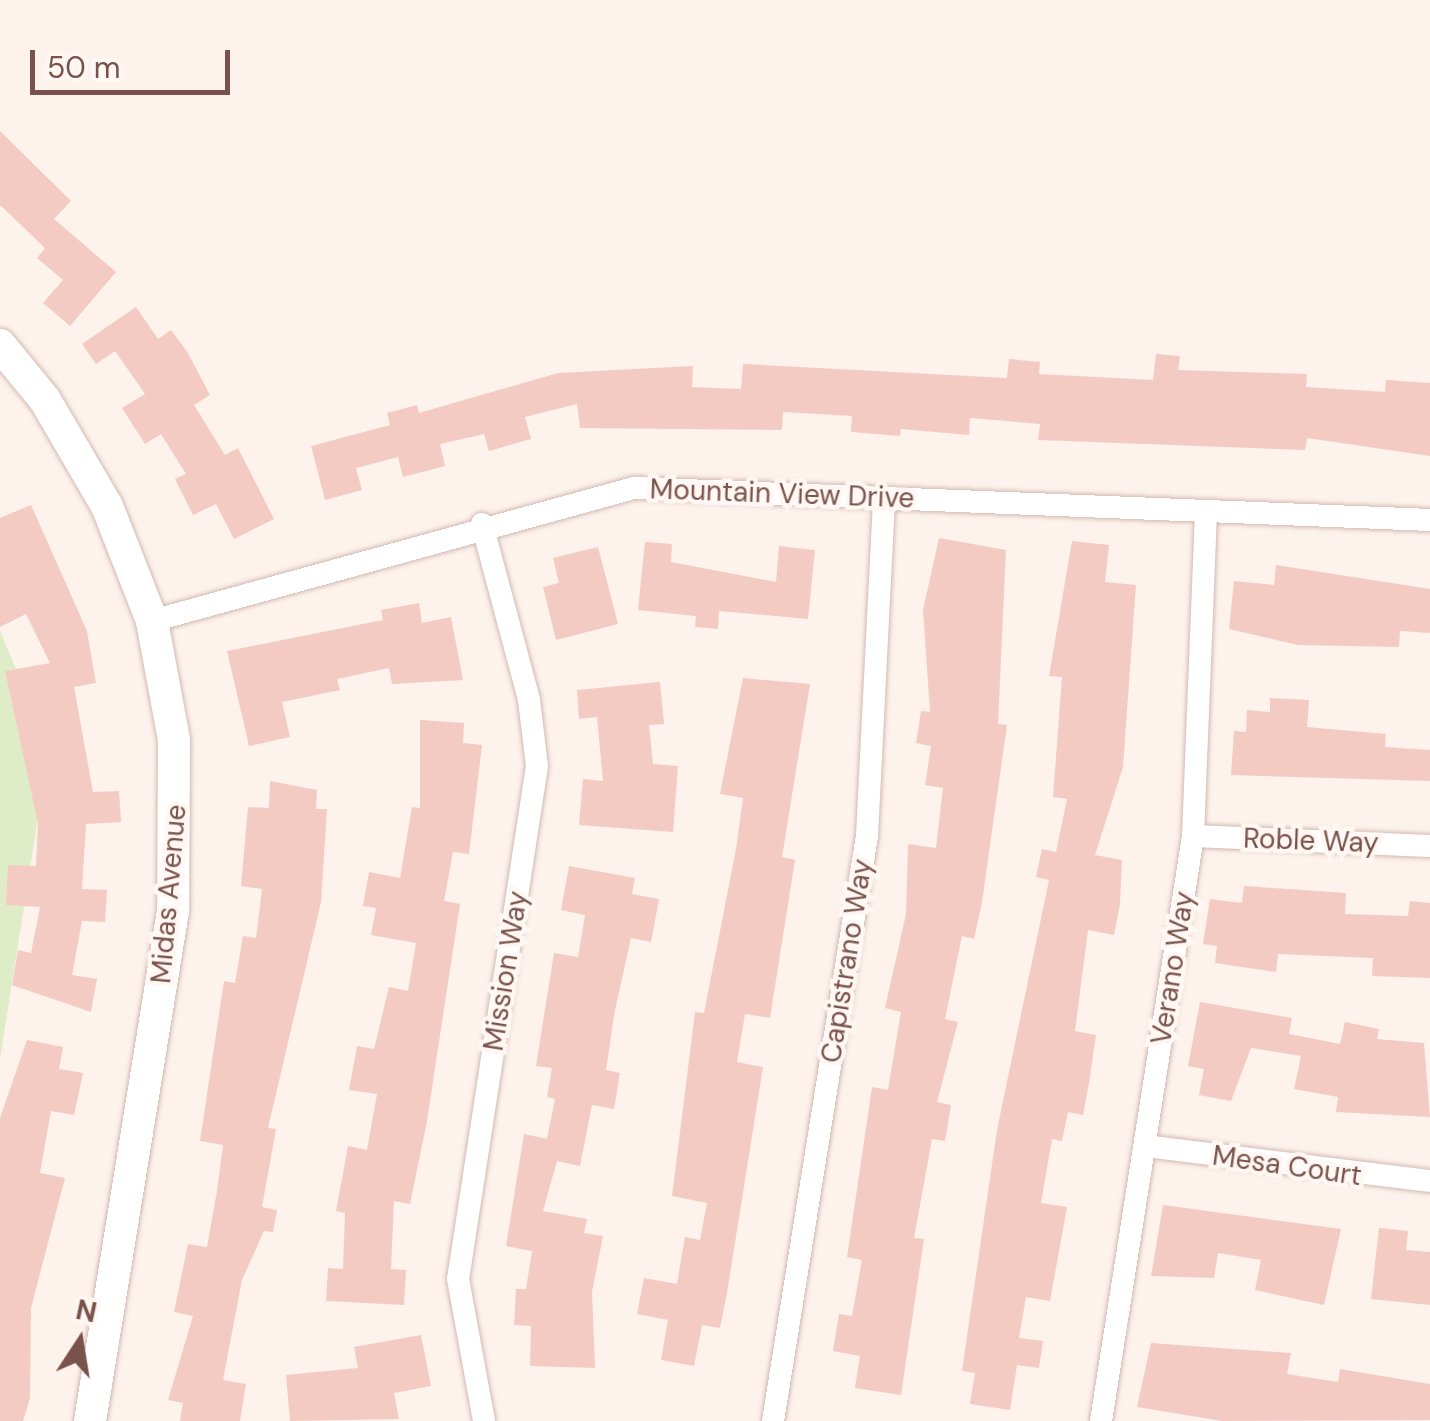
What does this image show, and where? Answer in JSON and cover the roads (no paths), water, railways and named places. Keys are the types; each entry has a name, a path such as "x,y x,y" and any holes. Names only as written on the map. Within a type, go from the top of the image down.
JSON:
{"street":[{"name":"Midas Avenue","path":"0,344 69,436 152,620 174,740 177,868 90,1421"},
{"name":"Mountain View Drive","path":"152,620 482,524 634,488 1430,520"},
{"name":"Capistrano Way","path":"774,1421 866,836 884,498"},
{"name":"Verano Way","path":"1101,1421 1193,836 1206,512"},
{"name":"Mission Way","path":"482,524 530,700 537,766 458,1279 484,1421"},
{"name":"Roble Way","path":"1193,836 1430,846"},
{"name":"Mesa Court","path":"1145,1146 1430,1181"}]}
